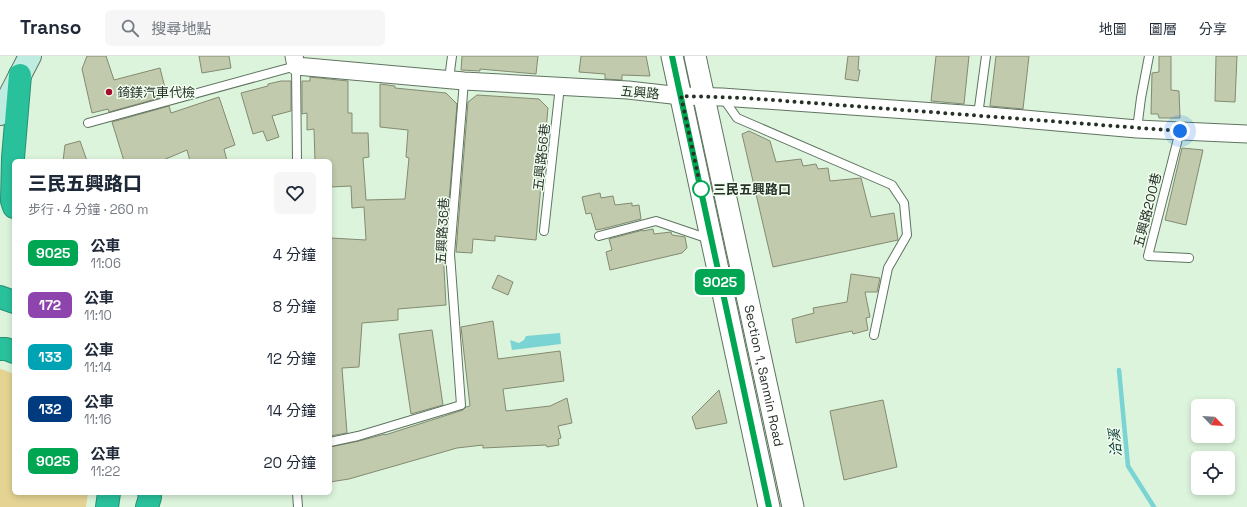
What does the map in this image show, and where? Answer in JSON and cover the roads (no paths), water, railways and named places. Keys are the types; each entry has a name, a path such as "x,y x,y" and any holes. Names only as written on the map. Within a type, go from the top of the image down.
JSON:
{"highway":[{"path":"13,159 20,75"},
{"path":"0,297 12,301"},
{"path":"0,349 12,351"},
{"path":"107,507 109,495"},
{"path":"147,507 150,495"}],"main road":[{"path":"0,114 30,56"}],"street":[{"name":"Section 1, Sanmin Road","path":"672,56 769,507"},
{"name":"Section 1, Sanmin Road","path":"695,56 713,97 793,507"},
{"name":"五興路","path":"295,61 457,80 628,90 681,96 978,115 1137,129 1247,134"}],"lane":[{"name":"五興路36巷","path":"332,442 358,436 461,405 450,254 457,80 452,56"},
{"path":"978,115 986,56"},
{"path":"1137,129 1149,56"},
{"path":"88,123 295,61 297,159"},
{"name":"五興路56巷","path":"544,231 560,86"},
{"path":"713,97 737,118 892,185 904,203 907,235 888,268 874,335"},
{"name":"五興路200巷","path":"1180,131 1148,256 1189,258"},
{"path":"599,236 656,221 712,240"},
{"path":"297,495 298,507"}],"water":[{"path":"560,333 561,344 512,350 510,340 519,343 524,340 526,336"}],"waterway":[{"name":"洽溪","path":"1119,370 1128,466 1154,507"}],"place":[{"name":"錡鎂汽車代檢","path":"109,92"},
{"name":"三民五興路口","path":"701,189"}]}
